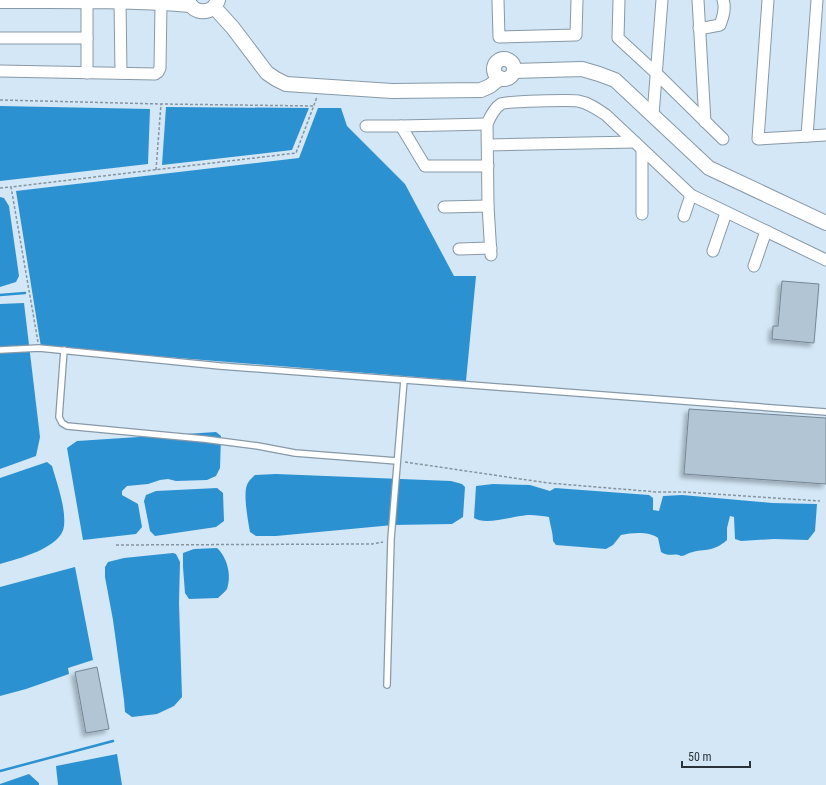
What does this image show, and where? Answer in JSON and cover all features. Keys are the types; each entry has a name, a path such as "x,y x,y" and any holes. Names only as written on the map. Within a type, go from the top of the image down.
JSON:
{"street":[{"path":"498,0 499,37 576,35 577,0"},
{"path":"619,0 618,38 656,73 722,140"},
{"path":"653,115 662,0"},
{"path":"698,0 705,122"},
{"path":"699,28 720,25 724,17 725,4 723,0"},
{"path":"768,0 758,139 826,135"},
{"path":"807,136 817,0"},
{"path":"0,1 189,3 200,11 210,10 216,4 266,73 286,84 392,91 481,90 490,86 500,78 507,79 514,70 582,69 615,80 709,168 826,223"},
{"path":"86,73 87,1"},
{"path":"120,2 120,73"},
{"path":"0,71 155,74 160,68 165,2"},
{"path":"0,38 87,38"},
{"path":"459,249 491,252 488,206 487,124 493,112 501,104 512,102 578,101 593,106 606,115 691,195 826,260"},
{"path":"366,126 487,124"},
{"path":"401,126 425,166 488,166"},
{"path":"488,145 638,146"},
{"path":"638,146 642,214"},
{"path":"684,216 691,195"},
{"path":"444,207 488,206"},
{"path":"713,251 726,213"},
{"path":"754,266 766,231"}],"lane":[{"path":"0,350 38,348 220,366 826,412"},
{"path":"64,350 59,417 62,423 67,426 204,439 258,446 295,453 397,460"},
{"path":"387,685 391,539 404,380"}],"path":[{"path":"0,188 296,153 315,106 320,87"},
{"path":"0,100 315,106"},
{"path":"156,170 161,104"},
{"path":"11,187 38,348"},
{"path":"397,460 548,483 657,492 684,492 820,501"},
{"path":"116,545 372,544 391,539"}],"water":[{"path":"0,106 150,109 148,164 0,181"},
{"path":"166,107 309,108 292,150 162,165"},
{"path":"318,108 341,108 347,126 405,184 454,276 476,276 466,381 41,347 16,191 299,158"},
{"path":"0,197 4,198 9,206 19,276 16,282 0,287"},
{"path":"24,303 40,437 36,456 0,469 0,304"},
{"path":"216,432 221,436 220,468 216,476 207,480 176,481 168,479 148,484 127,486 122,491 122,495 138,504 142,527 136,534 83,540 67,448 77,441"},
{"path":"47,462 52,466 64,511 64,526 61,534 56,541 38,551 0,564 0,478"},
{"path":"276,474 451,481 462,484 465,487 463,517 452,524 393,525 276,536 256,536 250,532 249,527 246,501 247,485 255,475"},
{"path":"493,484 530,485 550,491 555,488 649,495 653,498 653,510 659,511 663,496 682,495 772,503 817,504 815,531 808,540 774,539 741,541 735,539 734,517 730,516 727,528 727,540 712,549 693,552 682,556 667,555 661,552 658,538 645,533 621,535 613,545 606,549 556,545 553,541 549,517 524,515 493,521 474,518 476,486"},
{"path":"217,488 223,493 224,521 216,527 155,536 150,531 144,501 146,495 156,491"},
{"path":"217,548 221,552 228,567 229,578 227,589 218,598 189,599 185,593 183,553 194,549"},
{"path":"173,553 176,554 180,562 179,603 182,697 174,706 157,714 132,717 125,712 113,620 105,577 105,567 108,562 124,558"},
{"path":"75,567 93,660 68,668 69,674 26,689 0,696 0,587"},
{"path":"117,754 122,785 58,785 56,766"},
{"path":"29,774 39,783 39,785 0,785 0,784"}],"building":[{"path":"782,281 819,284 814,343 772,339 773,326 778,326"},
{"path":"689,409 826,418 826,484 684,474"},
{"path":"97,667 109,729 86,733 75,672"}],"waterway":[{"path":"0,295 25,293"},
{"path":"0,771 113,741"}]}
